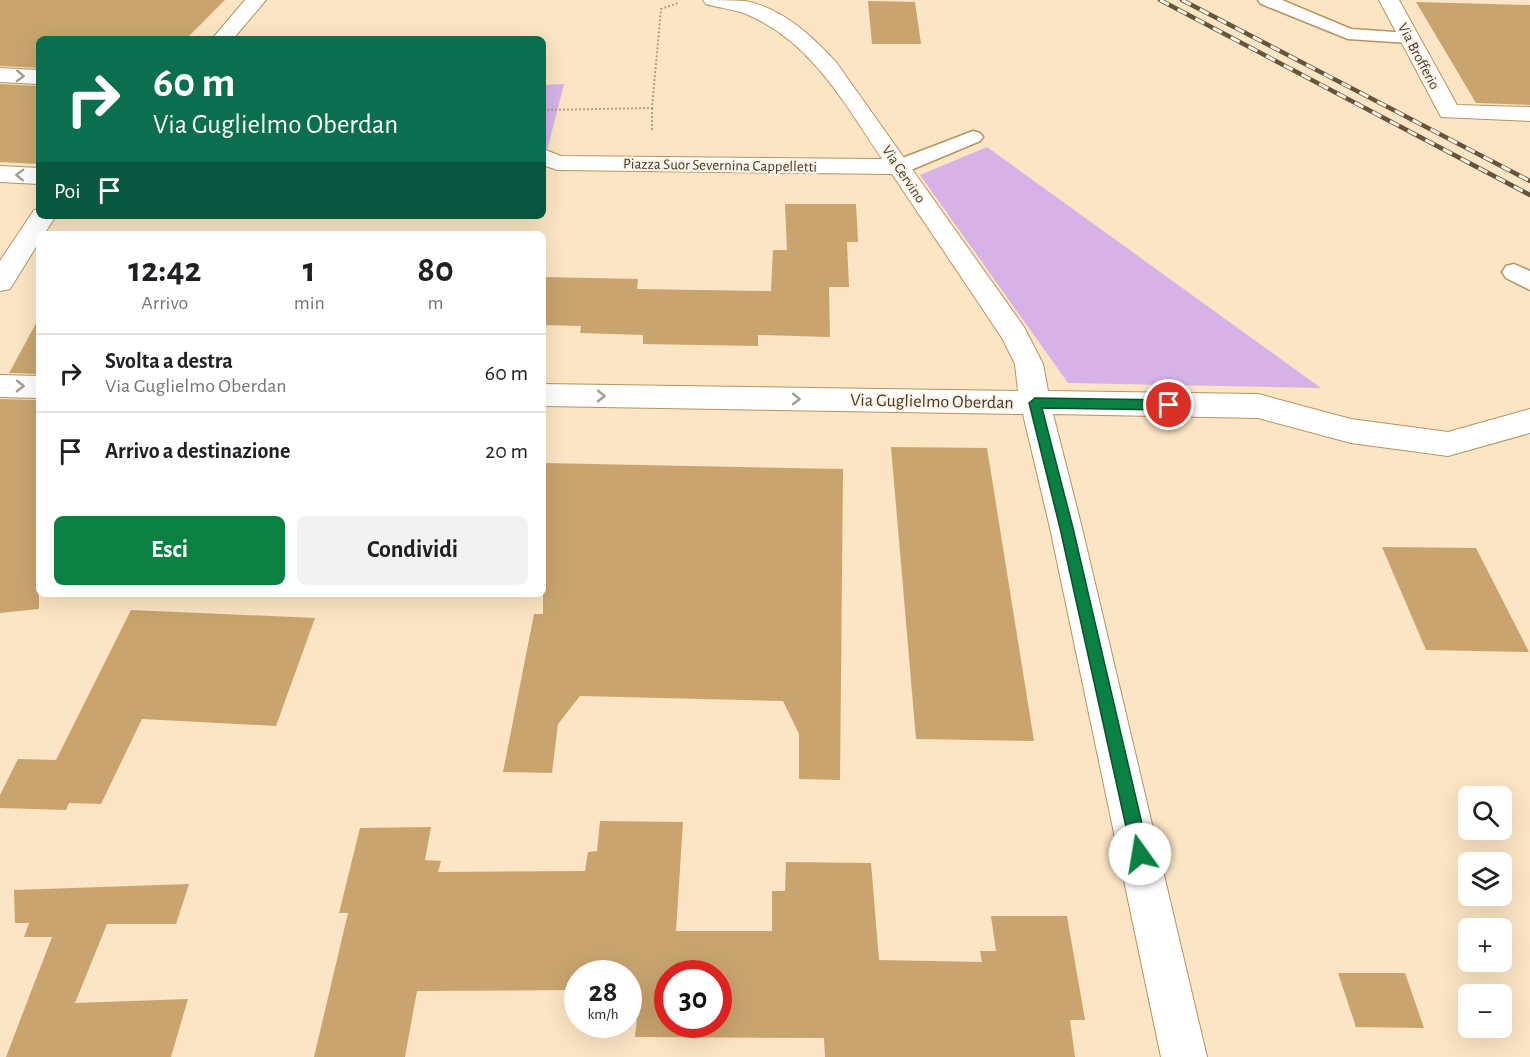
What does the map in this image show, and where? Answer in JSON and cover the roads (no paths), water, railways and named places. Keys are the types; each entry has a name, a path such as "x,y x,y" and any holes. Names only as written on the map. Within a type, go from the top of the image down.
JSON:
{"street":[{"path":"225,36 256,0"},
{"name":"Via Cervino","path":"714,0 743,6 794,32 838,78 1014,334 1029,364 1035,403 1069,539 1184,1057"},
{"name":"Via Brofferio","path":"1389,0 1449,112 1530,114"},
{"path":"0,75 36,77"},
{"name":"Piazza Suor Severnina Cappelletti","path":"546,158 557,164 899,167"},
{"path":"0,174 36,176"},
{"path":"0,282 41,219"},
{"path":"0,386 36,387"},
{"name":"Via Guglielmo Oberdan","path":"546,395 1258,406 1351,431 1448,444 1530,421"}],"lane":[{"path":"1266,0 1294,14 1348,34 1404,29"},
{"path":"899,167 973,137"}],"railway":[{"path":"1160,0 1530,195"},
{"path":"1182,0 1530,181"}]}
